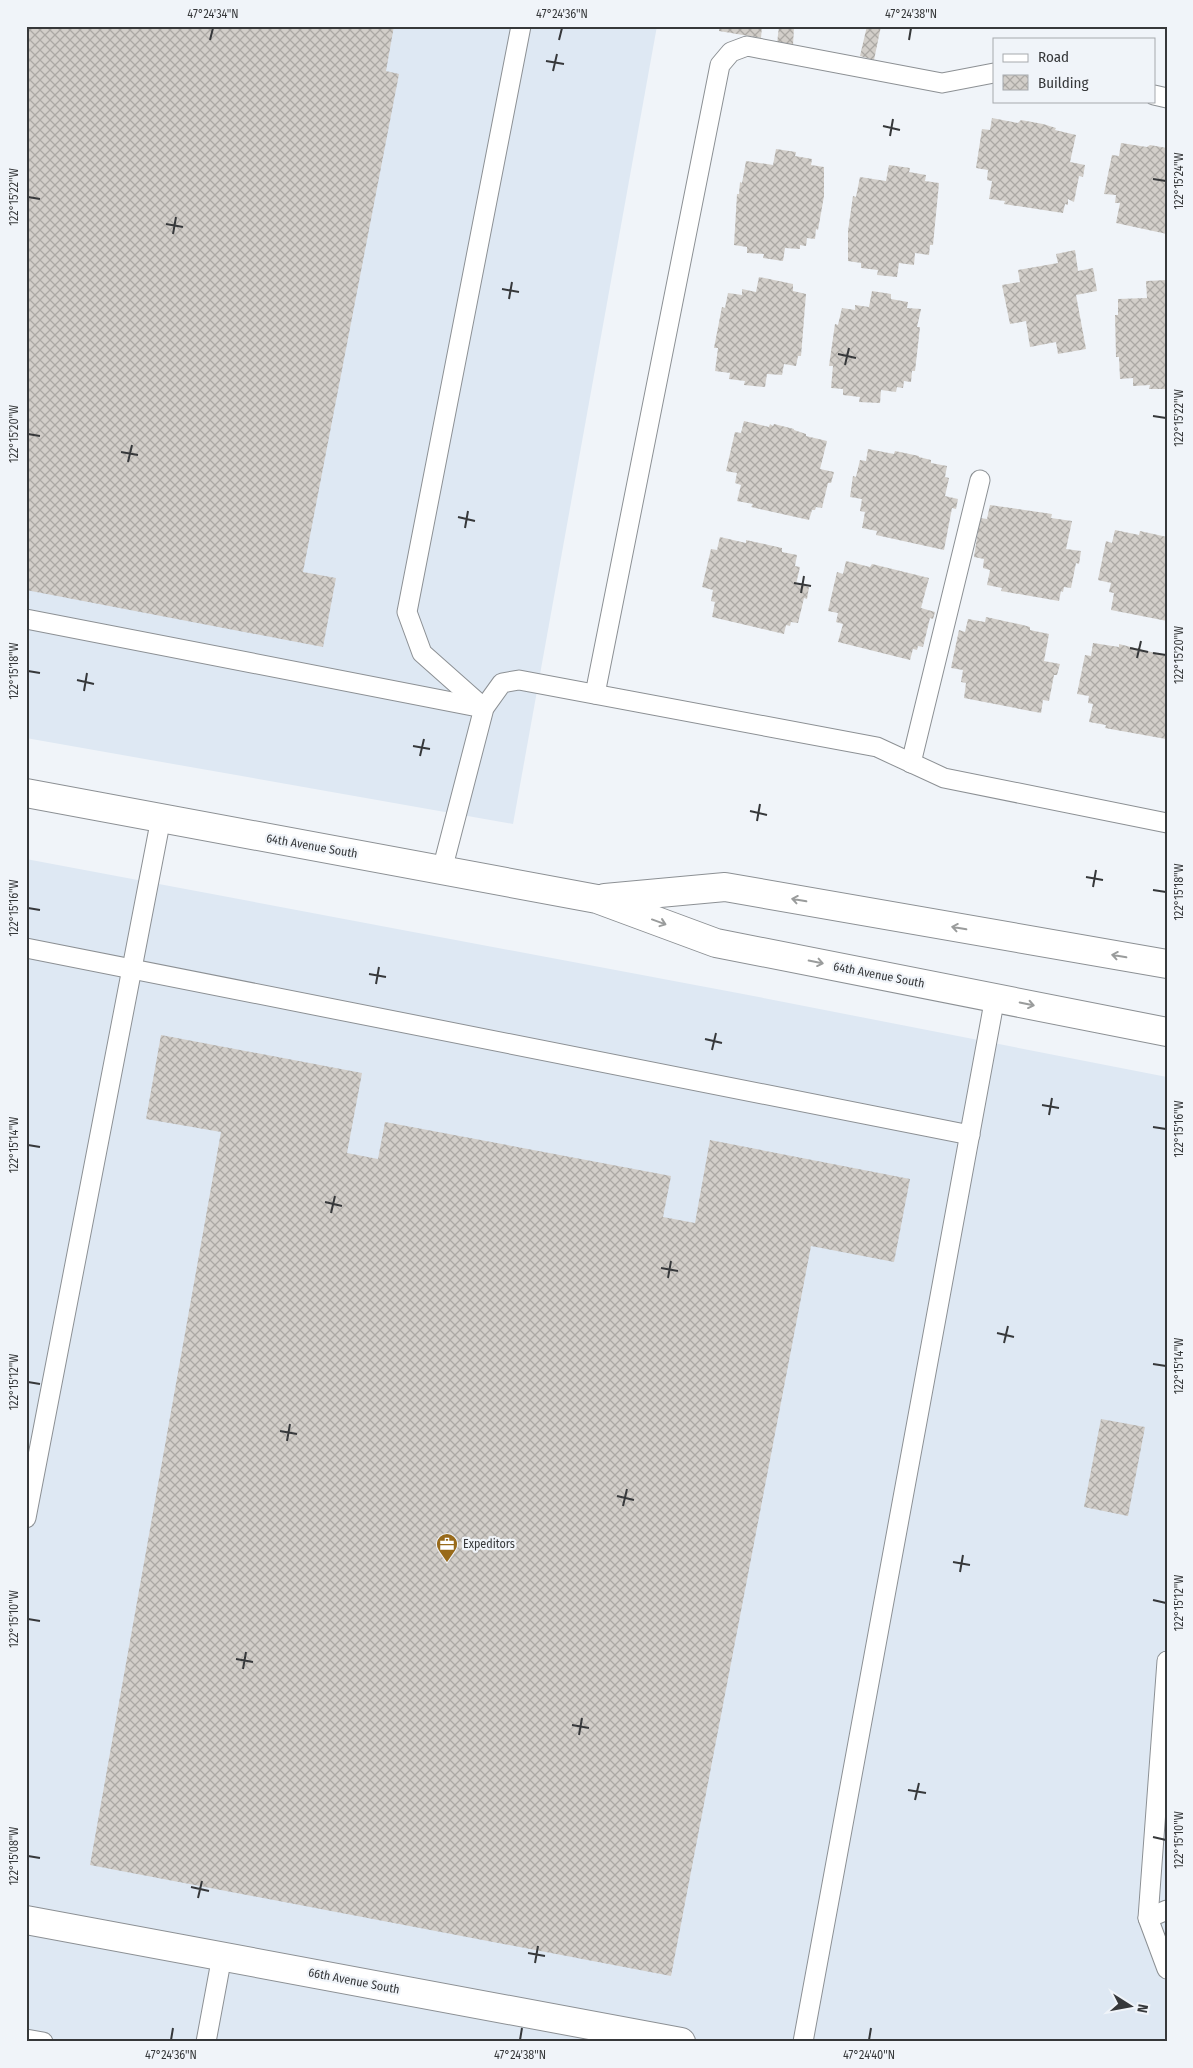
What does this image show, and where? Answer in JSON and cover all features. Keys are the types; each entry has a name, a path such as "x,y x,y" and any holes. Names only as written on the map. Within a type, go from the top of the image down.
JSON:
{"street":[{"name":"64th Avenue South","path":"26,793 597,899 716,943 1167,1032"},
{"name":"64th Avenue South","path":"597,899 725,887 1167,964"},
{"name":"66th Avenue South","path":"26,1920 681,2042"}],"lane":[{"path":"484,708 422,653 407,612 521,26"},
{"path":"595,694 720,65 730,52 747,46 942,83 993,73"},
{"path":"911,763 980,480"},
{"path":"26,619 484,708"},
{"path":"442,870 484,708 502,683 519,680 877,747 944,778 1167,823"},
{"path":"26,1518 161,818"},
{"path":"26,948 970,1135"},
{"path":"803,2042 995,997"},
{"path":"1167,1661 1148,1918 1167,1970"},
{"path":"1148,1918 1167,1910"},
{"path":"206,2042 222,1956"},
{"path":"26,2039 43,2042"}],"shaded area":[{"path":"26,26 657,26 513,824 26,738"},
{"path":"26,859 743,994 1167,1077 1167,2042 26,2042"}],"building":[{"path":"26,26 394,26 386,71 399,74 303,572 336,578 323,647 26,590"},
{"path":"720,26 762,26 761,38 719,31"},
{"path":"779,26 794,26 793,46 777,44"},
{"path":"867,26 881,26 874,60 860,56"},
{"path":"992,118 1018,123 1021,120 1043,124 1056,128 1055,130 1076,135 1070,162 1085,165 1083,177 1079,176 1074,202 1068,199 1068,205 1065,204 1063,213 1004,204 1005,201 989,199 992,181 987,180 988,170 976,168 982,129 990,130"},
{"path":"1121,143 1167,148 1167,234 1116,223 1120,203 1115,203 1116,195 1104,194 1112,155 1119,156"},
{"path":"776,149 796,152 795,156 812,159 811,165 824,167 824,196 815,239 807,238 806,246 800,245 800,249 785,248 783,261 763,258 764,254 747,253 747,247 734,245 737,194 739,194 740,182 742,183 746,161 773,165"},
{"path":"889,165 910,168 909,172 926,175 925,181 939,183 933,245 930,245 929,255 915,253 914,265 899,263 897,277 877,275 878,270 861,268 861,263 848,261 848,231 853,196 856,197 860,177 886,181"},
{"path":"1075,250 1078,271 1093,268 1097,291 1076,295 1086,349 1058,354 1056,342 1030,347 1026,321 1010,324 1002,285 1020,282 1018,270 1058,263 1056,254"},
{"path":"759,277 793,284 793,291 806,294 801,356 798,356 796,366 784,364 782,375 767,374 765,387 744,385 745,381 729,379 730,373 715,371 718,348 714,348 722,307 725,308 728,293 742,295 742,289 756,292"},
{"path":"1167,280 1167,389 1149,389 1150,385 1133,386 1133,378 1120,379 1119,357 1116,357 1115,315 1118,315 1118,299 1147,298 1146,281"},
{"path":"872,291 891,294 891,299 908,302 907,308 921,309 917,327 920,327 915,371 912,371 911,382 904,381 903,388 897,387 896,392 881,390 880,403 859,402 860,397 843,395 843,389 831,388 833,366 829,366 835,324 838,325 842,308 855,310 855,305 869,307"},
{"path":"744,421 769,427 770,424 773,426 774,424 794,429 806,434 806,436 827,441 820,469 834,472 831,483 828,483 822,508 816,507 815,510 812,510 809,520 751,507 753,504 737,501 741,485 735,483 737,473 726,471 735,432 741,433"},
{"path":"868,449 894,454 895,451 919,456 931,460 931,463 947,466 945,477 949,478 945,496 958,499 956,509 952,508 944,550 876,535 877,531 862,528 865,512 860,511 862,499 850,497 853,476 856,477 860,460 866,461"},
{"path":"990,505 1052,514 1051,518 1072,521 1066,549 1081,551 1079,564 1076,563 1071,588 1064,587 1059,601 1001,591 1002,588 987,585 990,570 983,568 984,559 974,557 980,518 987,519"},
{"path":"1115,530 1139,535 1140,531 1167,537 1167,621 1111,610 1114,593 1109,592 1111,583 1098,580 1106,541 1112,543"},
{"path":"720,537 746,543 746,540 782,548 782,552 797,555 795,566 800,567 796,584 809,587 807,599 804,598 798,623 791,622 790,626 786,625 784,634 712,617 715,602 711,601 713,590 702,587 711,549 717,550"},
{"path":"846,561 870,567 872,564 929,578 921,608 935,612 933,619 930,618 923,647 918,646 917,650 913,649 910,660 838,642 843,624 836,622 838,613 828,611 837,572 843,574"},
{"path":"986,617 1023,625 1030,627 1030,630 1049,634 1044,661 1060,664 1057,675 1054,675 1049,701 1043,700 1041,713 964,698 966,683 961,682 963,670 951,668 959,630 965,632 968,619 985,622"},
{"path":"1093,643 1119,647 1119,644 1167,656 1166,739 1105,728 1106,725 1089,722 1093,704 1088,703 1089,696 1077,694 1085,655 1091,656"},
{"name":"Expeditors","path":"161,1035 362,1073 347,1153 378,1159 385,1122 671,1176 663,1217 695,1223 710,1140 910,1179 894,1262 811,1246 671,1976 90,1865 221,1132 146,1119"},
{"path":"1101,1419 1145,1427 1128,1516 1084,1507"}],"place":[{"name":"Expeditors","path":"447,1563"}]}
